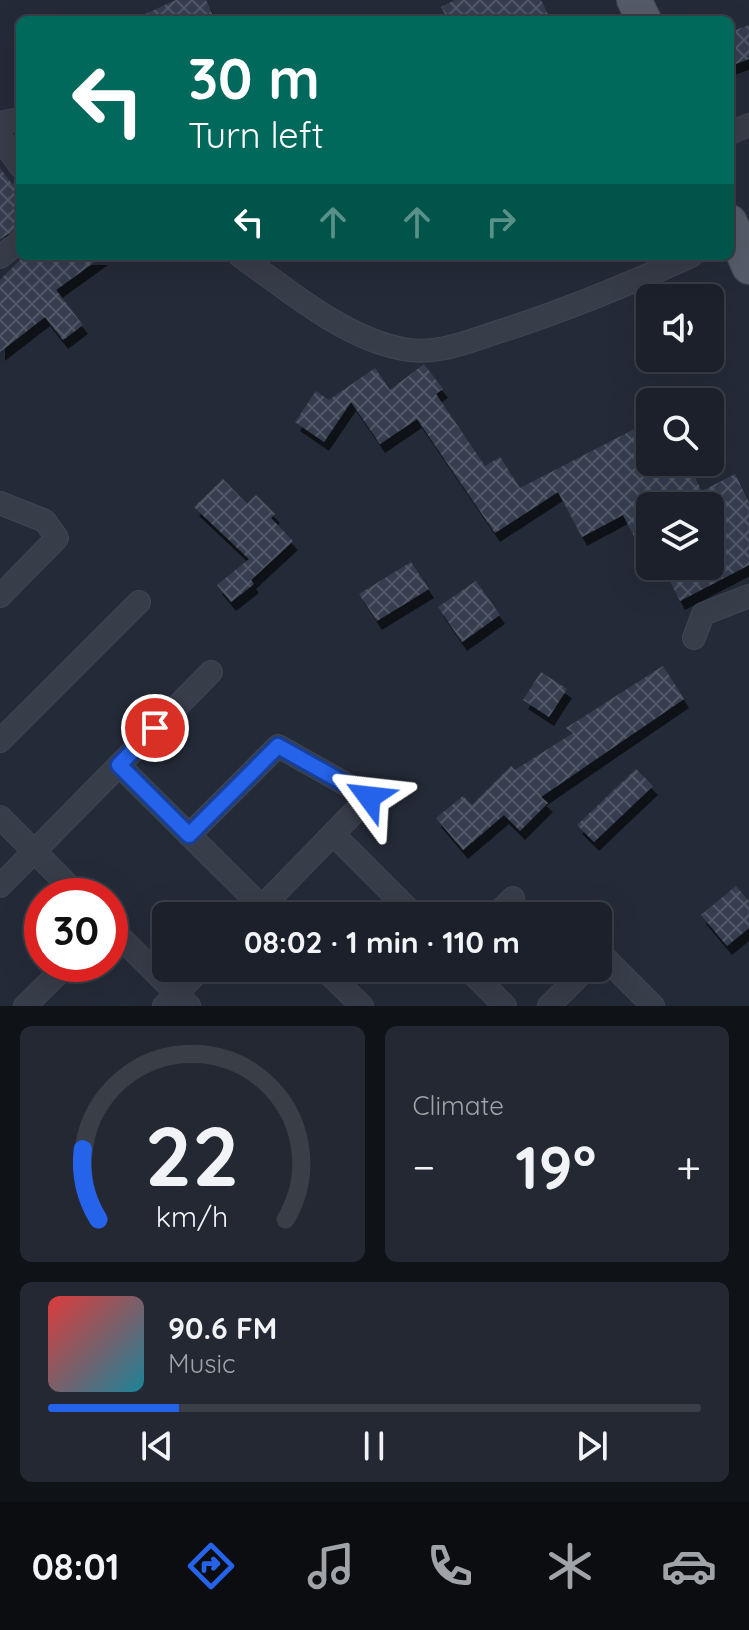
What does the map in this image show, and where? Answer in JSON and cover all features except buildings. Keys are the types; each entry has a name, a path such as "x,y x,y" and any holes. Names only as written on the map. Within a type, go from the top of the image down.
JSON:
{"main road":[{"path":"736,231 749,267"}],"street":[{"path":"0,137 16,160"},
{"path":"0,257 16,244"},
{"path":"246,260 318,310 359,332 402,349 434,352 598,299 682,260"},
{"path":"0,503 45,521 57,538 0,596"},
{"path":"694,638 703,614 749,596"},
{"path":"0,741 139,602"},
{"path":"0,886 211,672"},
{"path":"189,835 278,746 369,797 272,902"},
{"path":"119,765 252,902"},
{"path":"0,817 61,878"},
{"path":"333,834 401,902"},
{"path":"509,902 513,898"},
{"path":"128,947 176,1002 191,982"},
{"path":"612,965 653,1006"},
{"path":"25,1006 50,982"},
{"path":"337,982 362,1006"},
{"path":"481,982 505,1006"},
{"path":"549,1006 573,982"}],"route":[{"path":"155,728 119,765 189,835 278,746 369,797"}]}
